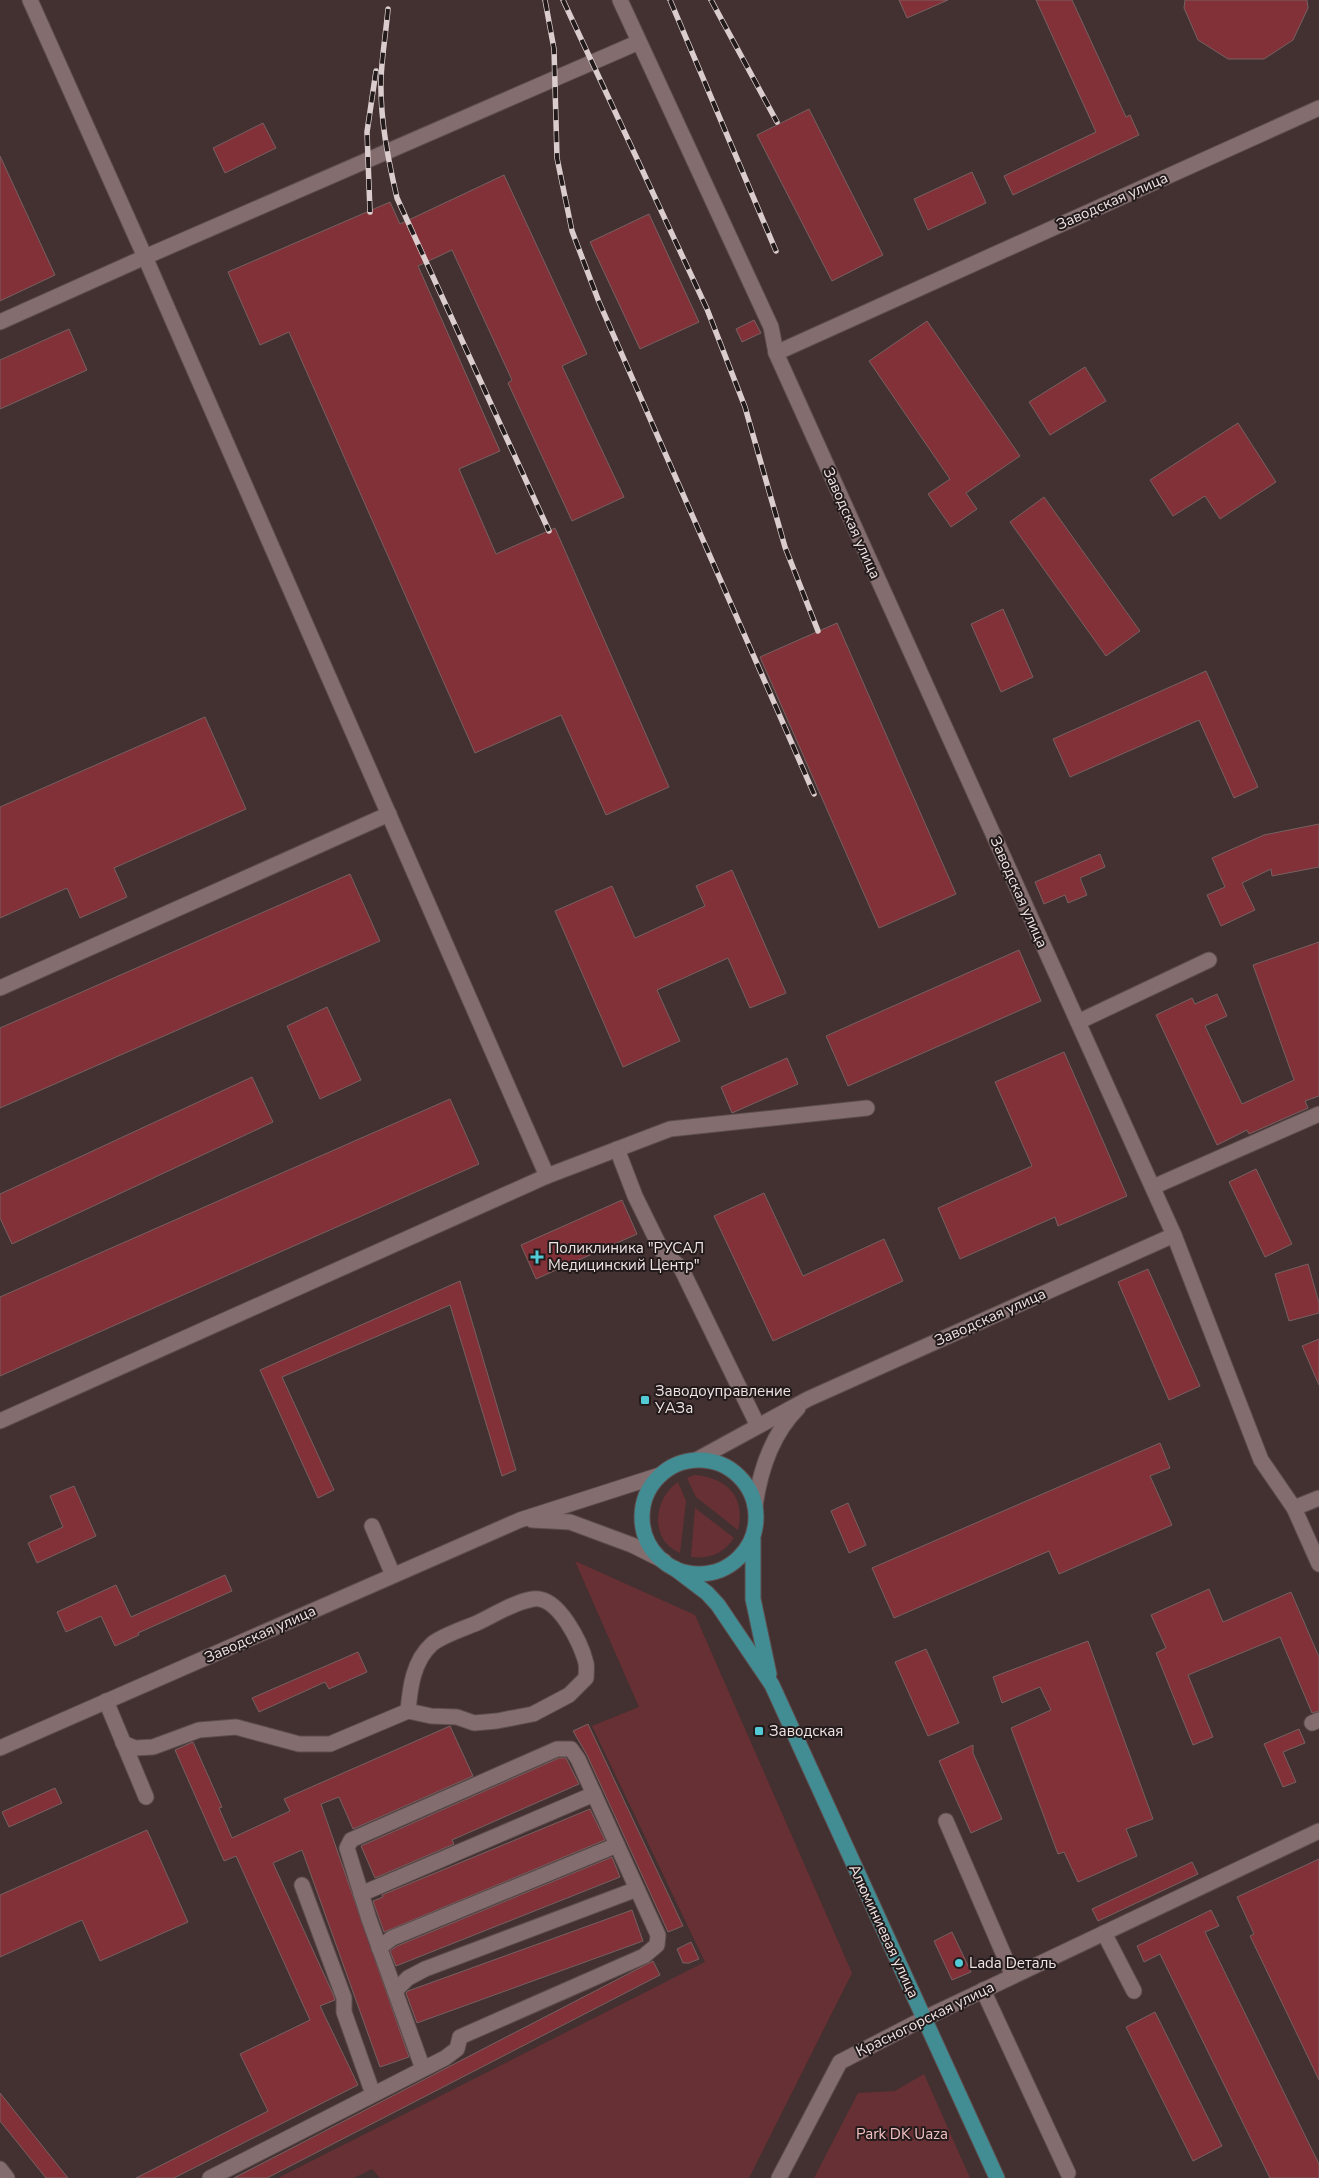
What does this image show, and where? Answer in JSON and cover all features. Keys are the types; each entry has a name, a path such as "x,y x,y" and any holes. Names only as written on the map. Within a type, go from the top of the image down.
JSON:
{"main road":[{"path":"698,1459 714,1461 729,1468 742,1478 751,1492 755,1506 756,1521 753,1535 753,1599 772,1685 708,1593 669,1564 649,1544 644,1530 642,1515 644,1500 650,1487 660,1476 678,1465 698,1459"},
{"path":"669,1564 699,1574 713,1572 726,1567 738,1558 753,1535"},
{"name":"Алюминиевая улица","path":"772,1685 997,2178"}],"street":[{"path":"30,0 145,257 547,1176"},
{"path":"620,0 771,327 776,353"},
{"path":"0,322 639,42"},
{"name":"Заводская улица","path":"1319,108 776,353 1153,1187 1174,1235 1261,1460 1294,1508 1319,1564"},
{"path":"0,988 389,814"},
{"path":"1078,1022 1209,960"},
{"path":"0,1421 547,1176 670,1129 867,1108"},
{"path":"1153,1187 1319,1114"},
{"path":"616,1150 635,1196 662,1251 681,1268 758,1426"},
{"name":"Заводская улица","path":"698,1459 806,1400 1174,1235"},
{"path":"755,1506 758,1480 772,1447 787,1420 806,1400"},
{"name":"Заводская улица","path":"0,1748 520,1520 660,1476"},
{"path":"1294,1508 1319,1498"},
{"path":"520,1520 570,1522 632,1545 669,1564"},
{"path":"372,1526 393,1575"},
{"path":"123,1743 134,1748 153,1747 199,1730 236,1727 299,1744 330,1744 408,1711 431,1716 457,1717 474,1722 497,1721 533,1714 569,1695 586,1678 586,1664 576,1638 565,1618 548,1602 534,1599 432,1644 418,1664 410,1688 408,1711"},
{"path":"106,1701 146,1797"},
{"path":"210,2178 445,2058 457,2049 460,2036 644,1956 657,1945 658,1935 578,1759 571,1749 557,1749 351,1840 347,1848 379,1948 423,2069"},
{"path":"361,1894 594,1794"},
{"path":"946,1821 1013,1976"},
{"name":"Красногорская улица","path":"779,2178 840,2062 983,1990 1319,1831"},
{"path":"379,1948 392,1938 617,1845"},
{"path":"302,1885 344,1998 344,2012 373,2094"},
{"path":"394,1991 408,1978 426,1970 637,1888"},
{"path":"1104,1933 1134,1991"},
{"path":"983,1990 1065,2176"},
{"path":"0,2169 7,2178"}],"green space":[{"path":"695,1475 716,1480 731,1491 739,1508 738,1530 696,1497 687,1478"},
{"path":"678,1482 686,1501 680,1553 670,1547 663,1539 658,1519 663,1498"},
{"path":"695,1508 734,1538 720,1552 710,1556 691,1557"},
{"path":"575,1561 695,1615 852,1973 749,2178 380,2178 372,2169 354,2178 278,2178 705,1962 592,1726 639,1707"},
{"name":"Park DK Uaza","path":"924,2074 970,2178 814,2178 858,2093 895,2091"}],"building":[{"path":"899,0 948,0 907,18"},
{"path":"1036,0 1072,0 1126,117 1130,115 1139,135 1013,195 1004,176 1096,132"},
{"path":"1185,0 1307,0 1308,8 1293,40 1264,59 1228,59 1198,40 1184,8"},
{"path":"809,109 883,255 832,281 757,135"},
{"path":"263,123 276,148 225,173 213,148"},
{"path":"0,156 55,275 0,301"},
{"path":"972,172 986,203 928,230 914,199"},
{"path":"504,175 587,354 562,366 624,497 572,521 508,383 512,380 452,250 418,266 500,451 459,469 496,554 555,528 669,787 606,815 561,715 475,753 289,332 260,345 228,272 390,202 400,224"},
{"path":"649,214 699,322 640,349 590,242"},
{"path":"754,320 761,333 742,342 736,329"},
{"path":"927,321 1020,456 966,493 977,509 951,527 928,494 950,479 869,361"},
{"path":"69,329 87,370 0,409 0,360"},
{"path":"1085,367 1106,401 1050,435 1029,402"},
{"path":"1238,423 1276,482 1220,519 1205,496 1173,516 1150,480"},
{"path":"1044,497 1140,631 1106,656 1010,522"},
{"path":"1003,609 1033,677 1001,692 971,624"},
{"path":"837,623 956,894 879,928 760,657"},
{"path":"1206,671 1258,787 1234,798 1199,720 1070,777 1053,739"},
{"path":"205,717 246,809 114,868 127,897 80,918 67,888 0,918 0,807"},
{"path":"1319,824 1319,867 1272,876 1271,869 1242,883 1255,910 1221,926 1207,895 1225,887 1212,858 1264,835"},
{"path":"1100,854 1105,867 1080,878 1087,895 1068,903 1065,895 1044,904 1035,882"},
{"path":"732,870 786,993 750,1008 728,958 657,990 680,1041 623,1067 555,911 612,886 635,938 705,906 696,886"},
{"path":"350,874 380,941 0,1108 0,1028"},
{"path":"1319,942 1319,1096 1305,1101 1308,1108 1249,1134 1247,1130 1217,1145 1156,1015 1192,998 1195,1004 1217,994 1227,1016 1205,1026 1242,1104 1294,1080 1253,965"},
{"path":"1019,950 1041,1001 848,1086 826,1036"},
{"path":"327,1007 361,1080 320,1099 287,1026"},
{"path":"1064,1052 1127,1196 1058,1226 1055,1217 960,1259 938,1208 1032,1166 995,1082"},
{"path":"787,1058 798,1084 732,1113 721,1087"},
{"path":"252,1077 273,1122 12,1244 0,1218 0,1194"},
{"path":"450,1099 479,1164 0,1376 0,1297"},
{"path":"1256,1169 1292,1244 1265,1257 1229,1182"},
{"path":"764,1193 803,1276 884,1239 903,1281 773,1341 714,1216"},
{"path":"622,1200 637,1234 536,1279 521,1245"},
{"path":"1308,1264 1319,1303 1319,1313 1289,1321 1275,1274"},
{"path":"1148,1269 1200,1386 1169,1400 1118,1282"},
{"path":"460,1281 516,1470 502,1476 450,1305 282,1377 334,1490 318,1498 260,1370"},
{"path":"1319,1339 1319,1385 1302,1346"},
{"path":"1160,1443 1170,1468 1150,1476 1172,1525 1059,1574 1049,1551 894,1618 872,1568"},
{"path":"74,1486 96,1536 37,1563 28,1543 63,1527 50,1496"},
{"path":"848,1503 866,1545 849,1553 831,1511"},
{"path":"225,1575 232,1591 138,1633 139,1635 115,1646 101,1616 66,1632 57,1612 116,1585 131,1617"},
{"path":"1209,1589 1223,1622 1291,1592 1319,1657 1319,1711 1312,1713 1280,1637 1188,1675 1213,1737 1193,1745 1156,1653 1166,1648 1151,1615"},
{"path":"1088,1641 1153,1819 1126,1829 1137,1856 1078,1882 1064,1852 1058,1854 1011,1728 1051,1710 1040,1687 1002,1703 993,1677"},
{"path":"926,1649 959,1723 928,1736 895,1662"},
{"path":"358,1652 367,1672 329,1689 325,1682 259,1712 252,1698"},
{"path":"588,1724 683,1926 668,1932 587,1755 573,1731"},
{"path":"450,1726 473,1776 353,1829 339,1797 321,1804 409,2057 380,2067 302,1850 273,1863 333,1994 335,2000 320,2006 358,2085 174,2178 136,2178 268,2111 240,2054 310,2020 236,1856 224,1861 175,1750 193,1742 222,1807 219,1808 232,1838 290,1811 284,1799"},
{"path":"1299,1729 1305,1743 1283,1752 1296,1782 1283,1787 1264,1744"},
{"path":"973,1745 973,1753 1002,1819 971,1833 939,1761"},
{"path":"559,1758 566,1758 579,1784 452,1840 454,1844 375,1878 361,1846"},
{"path":"55,1788 62,1803 9,1827 2,1812"},
{"path":"590,1809 605,1840 384,1932 373,1901 383,1897 382,1895"},
{"path":"147,1830 188,1922 100,1961 82,1920 0,1957 0,1895"},
{"path":"612,1857 620,1877 396,1966 390,1951 397,1946"},
{"path":"1319,1859 1319,2080 1250,1936 1254,1934 1237,1897"},
{"path":"1192,1862 1198,1874 1098,1921 1092,1909"},
{"path":"632,1910 643,1941 417,2023 406,1993 408,1991"},
{"path":"1211,1910 1219,1926 1205,1932 1319,2164 1319,2178 1270,2178 1160,1954 1144,1962 1137,1946"},
{"path":"952,1932 971,1972 952,1980 934,1941"},
{"path":"691,1942 699,1959 683,1963 677,1949"},
{"path":"653,1961 660,1975 267,2178 234,2178"},
{"path":"1155,2012 1222,2146 1193,2161 1126,2027"},
{"path":"0,2093 68,2178 46,2178 0,2121"}],"railway":[{"path":"545,0 554,49 557,158 572,231 599,302 814,794"},
{"path":"563,0 707,309 745,407 785,547 818,631"},
{"path":"670,0 776,251"},
{"path":"711,0 777,122"},
{"path":"388,9 381,94 385,139 397,198 549,531"},
{"path":"370,212 367,132 376,71"}],"place":[{"name":"Поликлиника \"РУСАЛ Медицинский Центр\"","path":"537,1257"},
{"name":"Заводоуправление УАЗа","path":"645,1400"},
{"name":"Заводская","path":"759,1731"},
{"name":"Lada Dеталь","path":"959,1963"}]}
